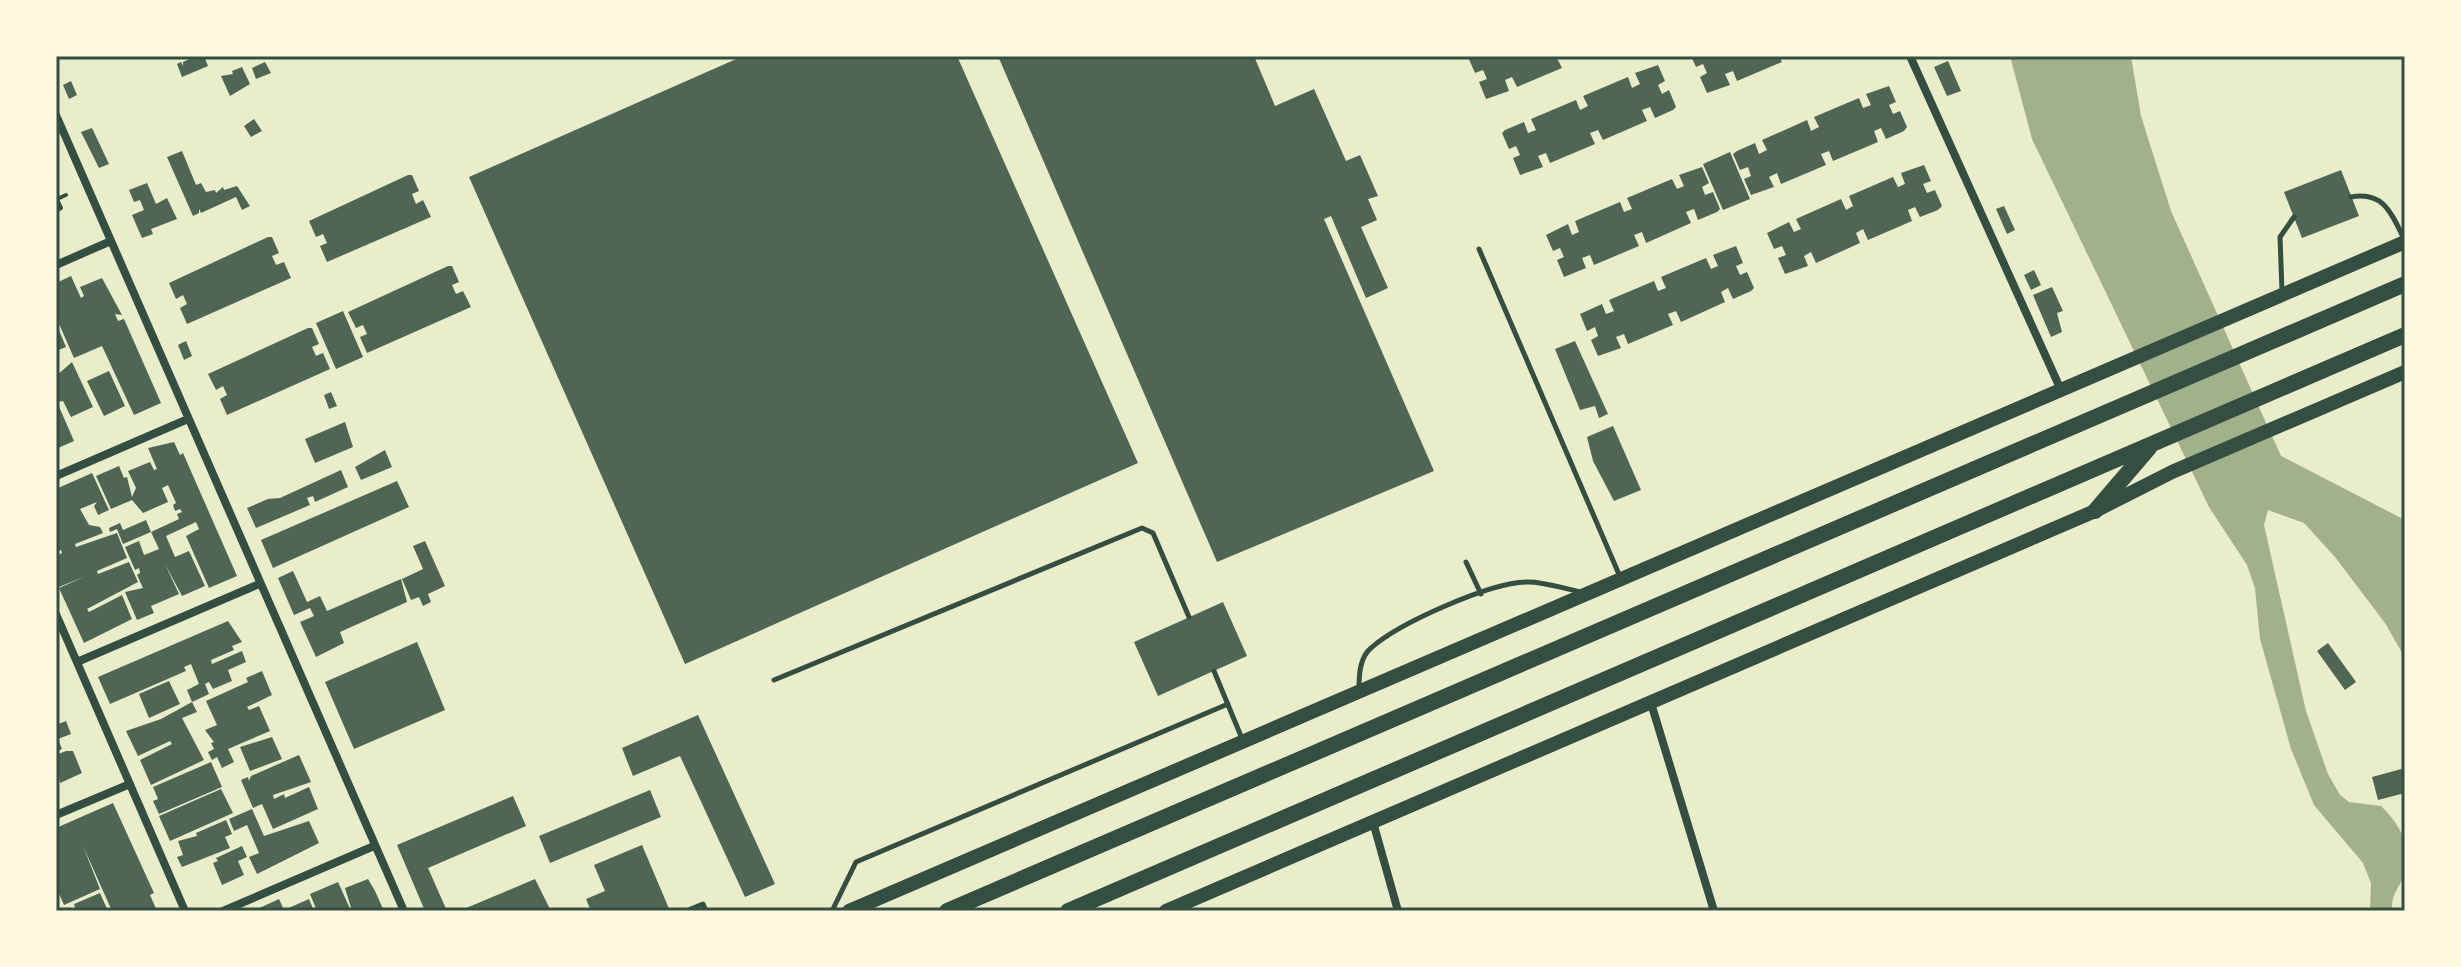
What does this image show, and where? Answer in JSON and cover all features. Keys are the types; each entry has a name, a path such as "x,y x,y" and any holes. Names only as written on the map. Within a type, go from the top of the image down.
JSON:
{"highway":[{"path":"947,911 2405,284"},
{"path":"1068,911 2405,335"},
{"path":"2095,511 2153,444"}],"main road":[{"path":"849,911 2405,242"},
{"path":"1166,911 2095,511 2172,472 2405,372"}],"street":[{"path":"1910,56 2061,390"},
{"path":"56,115 59,129 404,911"},
{"path":"56,265 111,241"},
{"path":"56,476 188,419"},
{"path":"77,662 259,584"},
{"path":"56,614 185,911"},
{"path":"1651,703 1714,911"},
{"path":"56,815 130,784"},
{"path":"1373,822 1398,911"},
{"path":"223,911 374,846"}],"lane":[{"path":"2351,197 2368,196 2387,205 2405,242"},
{"path":"2281,294 2284,278 2280,237 2294,217"},
{"path":"1479,249 1622,580"},
{"path":"774,680 1142,528 1153,533 1189,617"},
{"path":"1466,562 1481,594"},
{"path":"1359,692 1359,671 1369,649 1407,624 1481,594 1527,582 1591,593"},
{"path":"1214,671 1243,742"},
{"path":"832,911 856,862 1228,704"},
{"path":"686,911 703,904 706,911"}],"path":[{"path":"56,211 61,208 56,198 66,195"}],"shaded area":[{"path":"2010,56 2131,56 2141,116 2171,211 2281,456 2405,520 2405,658 2385,623 2335,557 2304,523 2268,510 2264,525 2306,711 2328,774 2340,795 2349,802 2381,806 2399,829 2406,847 2407,866 2394,896 2392,911 2370,911 2371,883 2363,863 2314,805 2291,749 2260,639 2255,588 2247,565 2209,507 2032,139"}],"building":[{"path":"204,56 208,66 182,77 177,64 181,62 183,66 183,62"},
{"path":"743,56 957,56 1138,463 685,664 469,177"},
{"path":"998,56 1254,56 1275,106 1314,89 1346,161 1360,155 1378,196 1368,199 1377,220 1361,227 1388,288 1366,298 1331,216 1324,219 1434,471 1217,562"},
{"path":"1556,56 1562,68 1517,87 1512,77 1505,80 1509,91 1486,99 1479,82 1487,79 1483,70 1475,73 1468,57"},
{"path":"1691,56 1779,56 1782,62 1737,81 1733,71 1725,74 1730,85 1707,93 1700,77 1707,73 1703,64 1696,67"},
{"path":"1948,61 1961,91 1947,96 1934,67"},
{"path":"265,62 271,73 256,79 252,68"},
{"path":"1658,65 1665,81 1658,85 1662,94 1669,90 1676,107 1673,110 1655,118 1650,107 1642,110 1647,121 1603,140 1598,130 1590,133 1595,144 1550,163 1546,153 1538,156 1543,167 1520,175 1513,158 1520,155 1516,146 1509,149 1502,133 1505,130 1524,122 1528,133 1536,130 1531,119 1576,100 1580,110 1588,106 1583,96 1628,77 1632,88 1640,84 1635,73"},
{"path":"242,67 250,84 230,96 221,76 233,74 232,71"},
{"path":"71,81 77,95 69,99 63,85"},
{"path":"1889,86 1896,102 1889,105 1893,114 1900,111 1907,127 1904,131 1886,139 1881,128 1874,131 1878,142 1833,161 1829,151 1821,154 1826,165 1781,184 1777,173 1769,177 1774,187 1751,195 1744,179 1751,176 1748,167 1740,170 1733,154 1755,143 1759,154 1767,150 1762,140 1807,120 1811,131 1819,127 1814,117 1859,98 1863,108 1871,105 1866,94"},
{"path":"254,119 262,131 251,137 244,126"},
{"path":"92,128 109,164 99,168 81,132"},
{"path":"182,151 196,185 201,183 206,192 215,190 216,193 223,187 224,190 237,186 250,206 242,210 236,197 201,213 199,209 199,213 193,216 167,157"},
{"path":"1730,152 1750,199 1723,210 1703,164"},
{"path":"1924,165 1931,181 1923,184 1927,193 1935,190 1942,206 1938,210 1920,217 1915,207 1908,210 1912,221 1868,240 1863,229 1856,233 1860,243 1816,263 1811,252 1804,256 1808,266 1785,274 1778,258 1786,255 1782,246 1774,249 1767,233 1789,222 1794,232 1801,229 1796,219 1841,199 1846,210 1853,206 1849,196 1893,177 1898,187 1905,184 1901,173"},
{"path":"1702,167 1709,183 1702,187 1705,195 1713,192 1720,209 1717,212 1698,220 1694,209 1686,212 1691,223 1646,243 1642,232 1634,235 1639,246 1594,265 1590,255 1582,258 1586,268 1564,277 1557,260 1564,257 1560,248 1553,251 1546,235 1568,224 1572,235 1579,232 1575,221 1620,202 1624,212 1632,209 1627,198 1672,179 1677,189 1684,186 1679,175"},
{"path":"2341,170 2359,216 2302,238 2284,192"},
{"path":"412,175 419,191 412,194 416,204 423,200 431,217 327,262 320,246 327,243 323,234 316,237 309,221"},
{"path":"147,183 156,204 167,198 177,219 151,229 153,234 142,238 132,215 144,210 140,200 134,202 129,190"},
{"path":"2004,206 2015,230 2007,234 1996,209"},
{"path":"272,237 279,253 272,256 276,265 284,262 291,278 187,324 180,308 187,304 183,295 176,299 169,283"},
{"path":"1736,246 1743,263 1736,266 1740,275 1747,272 1754,288 1751,291 1733,299 1728,288 1721,292 1725,302 1681,322 1676,311 1668,314 1673,325 1628,344 1624,334 1616,337 1621,348 1598,356 1591,340 1598,336 1595,327 1587,331 1580,314 1602,304 1606,314 1614,311 1609,300 1654,281 1658,291 1666,288 1661,277 1706,258 1711,269 1718,266 1713,255"},
{"path":"452,266 459,282 452,285 456,294 463,291 471,307 367,353 360,337 367,334 363,325 356,328 348,312"},
{"path":"2034,270 2041,285 2031,290 2024,275"},
{"path":"71,276 81,298 84,296 80,287 102,278 122,315 115,314 118,321 124,319 161,403 134,415 102,346 74,358 56,317 56,283"},
{"path":"2052,287 2063,311 2057,313 2062,332 2051,337 2033,295"},
{"path":"343,311 363,357 336,369 316,323"},
{"path":"56,323 66,347 56,351"},
{"path":"312,328 319,344 312,347 316,356 323,353 330,369 227,415 220,399 227,395 223,386 216,390 208,374"},
{"path":"186,341 192,356 184,360 178,345"},
{"path":"1575,341 1608,414 1599,418 1595,406 1580,410 1555,349"},
{"path":"72,362 93,407 71,417 63,401 57,402 74,441 56,449 56,376"},
{"path":"109,371 125,406 104,416 87,381"},
{"path":"331,392 337,406 329,409 324,395"},
{"path":"345,422 353,447 315,463 305,439"},
{"path":"1613,426 1641,490 1614,501 1593,461 1587,437"},
{"path":"174,442 180,455 183,453 237,576 209,588 186,536 199,529 196,522 166,536 175,557 189,551 205,586 182,596 165,564 179,594 151,606 154,613 137,620 125,592 143,588 137,575 139,568 135,570 125,547 139,541 144,555 159,549 151,532 179,519 177,514 182,512 180,509 175,511 173,505 176,503 168,485 162,488 168,502 143,513 132,500 111,509 96,476 119,466 124,478 127,477 132,497 136,488 128,471 150,462 154,470 157,469 148,448"},
{"path":"385,450 392,467 361,480 355,467"},
{"path":"341,470 348,487 315,502 313,496 307,498 310,505 256,528 247,508 268,499 280,498"},
{"path":"92,473 109,510 98,515 94,506 97,502 80,509 89,525 100,527 103,533 75,544 76,547 117,533 127,558 97,571 98,574 129,562 138,582 87,609 89,612 122,595 132,619 84,643 59,588 86,576 59,587 56,580 56,556 62,553 61,550 56,552 56,489"},
{"path":"397,481 409,507 273,568 261,540"},
{"path":"146,520 151,532 123,544 117,529 110,532 109,528 120,523 123,530"},
{"path":"425,541 445,586 428,594 431,602 423,606 419,597 411,600 402,579 423,569 413,546"},
{"path":"293,571 307,602 320,596 327,611 401,579 407,602 340,632 344,643 316,657 300,622 314,616 310,608 294,615 278,578"},
{"path":"1223,602 1247,656 1158,696 1134,642"},
{"path":"228,621 242,642 232,646 234,650 211,660 212,664 242,651 246,662 228,670 232,681 213,689 209,682 205,684 209,694 192,702 187,690 199,684 191,664 184,667 186,671 110,704 98,677"},
{"path":"417,642 445,710 354,749 325,682"},
{"path":"2328,643 2356,682 2345,690 2317,651"},
{"path":"262,671 272,695 247,707 249,710 259,706 270,731 228,749 234,762 222,768 217,757 212,760 208,752 214,749 211,743 214,742 205,730 217,725 206,701 248,682 246,678"},
{"path":"169,681 180,704 149,718 139,694"},
{"path":"192,702 197,712 182,718 204,760 151,785 140,760 172,744 170,741 138,756 126,731 161,719"},
{"path":"698,715 775,884 745,897 680,756 633,776 622,748"},
{"path":"66,721 71,734 58,739 62,749 56,752 56,725"},
{"path":"272,737 282,759 250,771 240,747"},
{"path":"73,751 82,773 60,783 56,755"},
{"path":"299,755 311,782 273,795 274,799 284,794 285,798 309,787 318,809 273,829 262,804 253,808 241,780 248,777 249,781 251,776"},
{"path":"211,762 222,787 159,814 153,801 158,799 153,787"},
{"path":"2405,768 2405,793 2378,800 2372,777"},
{"path":"221,789 233,813 170,841 159,816"},
{"path":"650,790 661,817 550,863 539,836"},
{"path":"513,796 526,826 428,868 447,911 425,911 397,845"},
{"path":"113,803 154,893 150,895 157,911 112,911 83,846 100,889 64,905 56,887 56,828"},
{"path":"252,809 264,836 309,821 319,843 257,874 249,857 259,853 247,825 234,831 229,819"},
{"path":"226,820 232,834 225,837 230,848 182,867 177,857 183,855 178,841 197,836 196,833"},
{"path":"642,845 670,911 591,911 586,899 605,891 594,865"},
{"path":"242,846 247,857 238,861 244,875 222,885 213,863 218,861 216,858"},
{"path":"368,879 384,911 352,911 345,888"},
{"path":"535,879 551,911 459,911 502,893"},
{"path":"338,882 351,911 317,911 310,894"},
{"path":"100,893 108,911 76,911 74,904"},
{"path":"279,899 284,910 309,899 314,911 253,911"}]}
